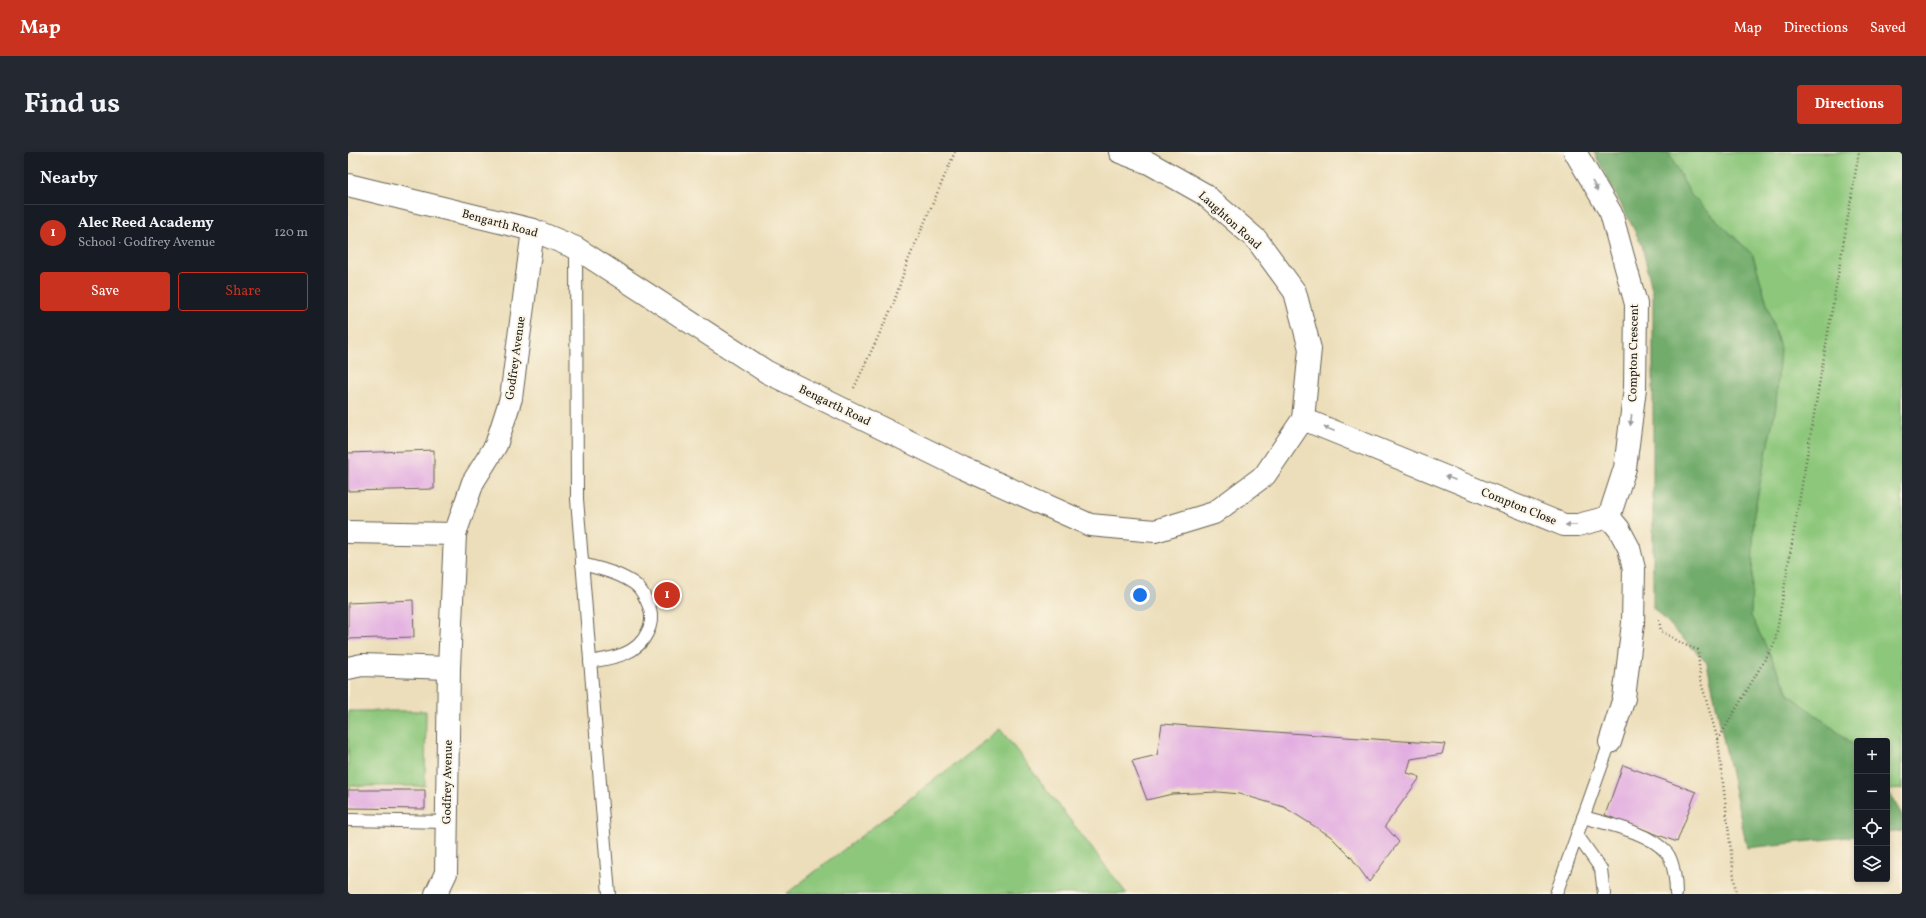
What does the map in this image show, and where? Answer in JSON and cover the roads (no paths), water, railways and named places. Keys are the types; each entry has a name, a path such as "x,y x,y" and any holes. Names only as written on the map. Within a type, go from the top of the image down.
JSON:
{"street":[{"name":"Laughton Road","path":"1120,152 1148,163 1204,194 1257,240 1295,292 1310,349 1303,419"},
{"name":"Compton Crescent","path":"1575,152 1611,213 1636,304 1635,388 1625,468 1609,517"},
{"name":"Bengarth Road","path":"348,185 533,230 576,248 768,372 963,468 1090,525 1155,531 1214,513 1265,475 1303,419"},
{"name":"Godfrey Avenue","path":"436,894 446,873 449,668 455,534 474,482 496,445 511,398 533,230"},
{"name":"Compton Close","path":"1303,419 1564,525 1578,525 1609,517"},
{"path":"1609,517 1619,529 1630,548 1634,570 1633,623 1624,698 1610,742"},
{"path":"348,532 455,534"},
{"path":"348,668 362,666 449,668"}],"lane":[{"path":"576,248 577,499 609,894"},
{"path":"582,564 616,574 637,586 646,598 651,614 650,628 643,642 629,652 609,659 590,662"},
{"path":"1556,894 1610,742"},
{"path":"1583,817 1620,827 1653,841 1668,854 1676,879 1676,894"},
{"path":"348,820 447,822"},
{"path":"1577,835 1601,869 1604,894"}],"place":[{"name":"Alec Reed Academy","path":"667,595"}]}
